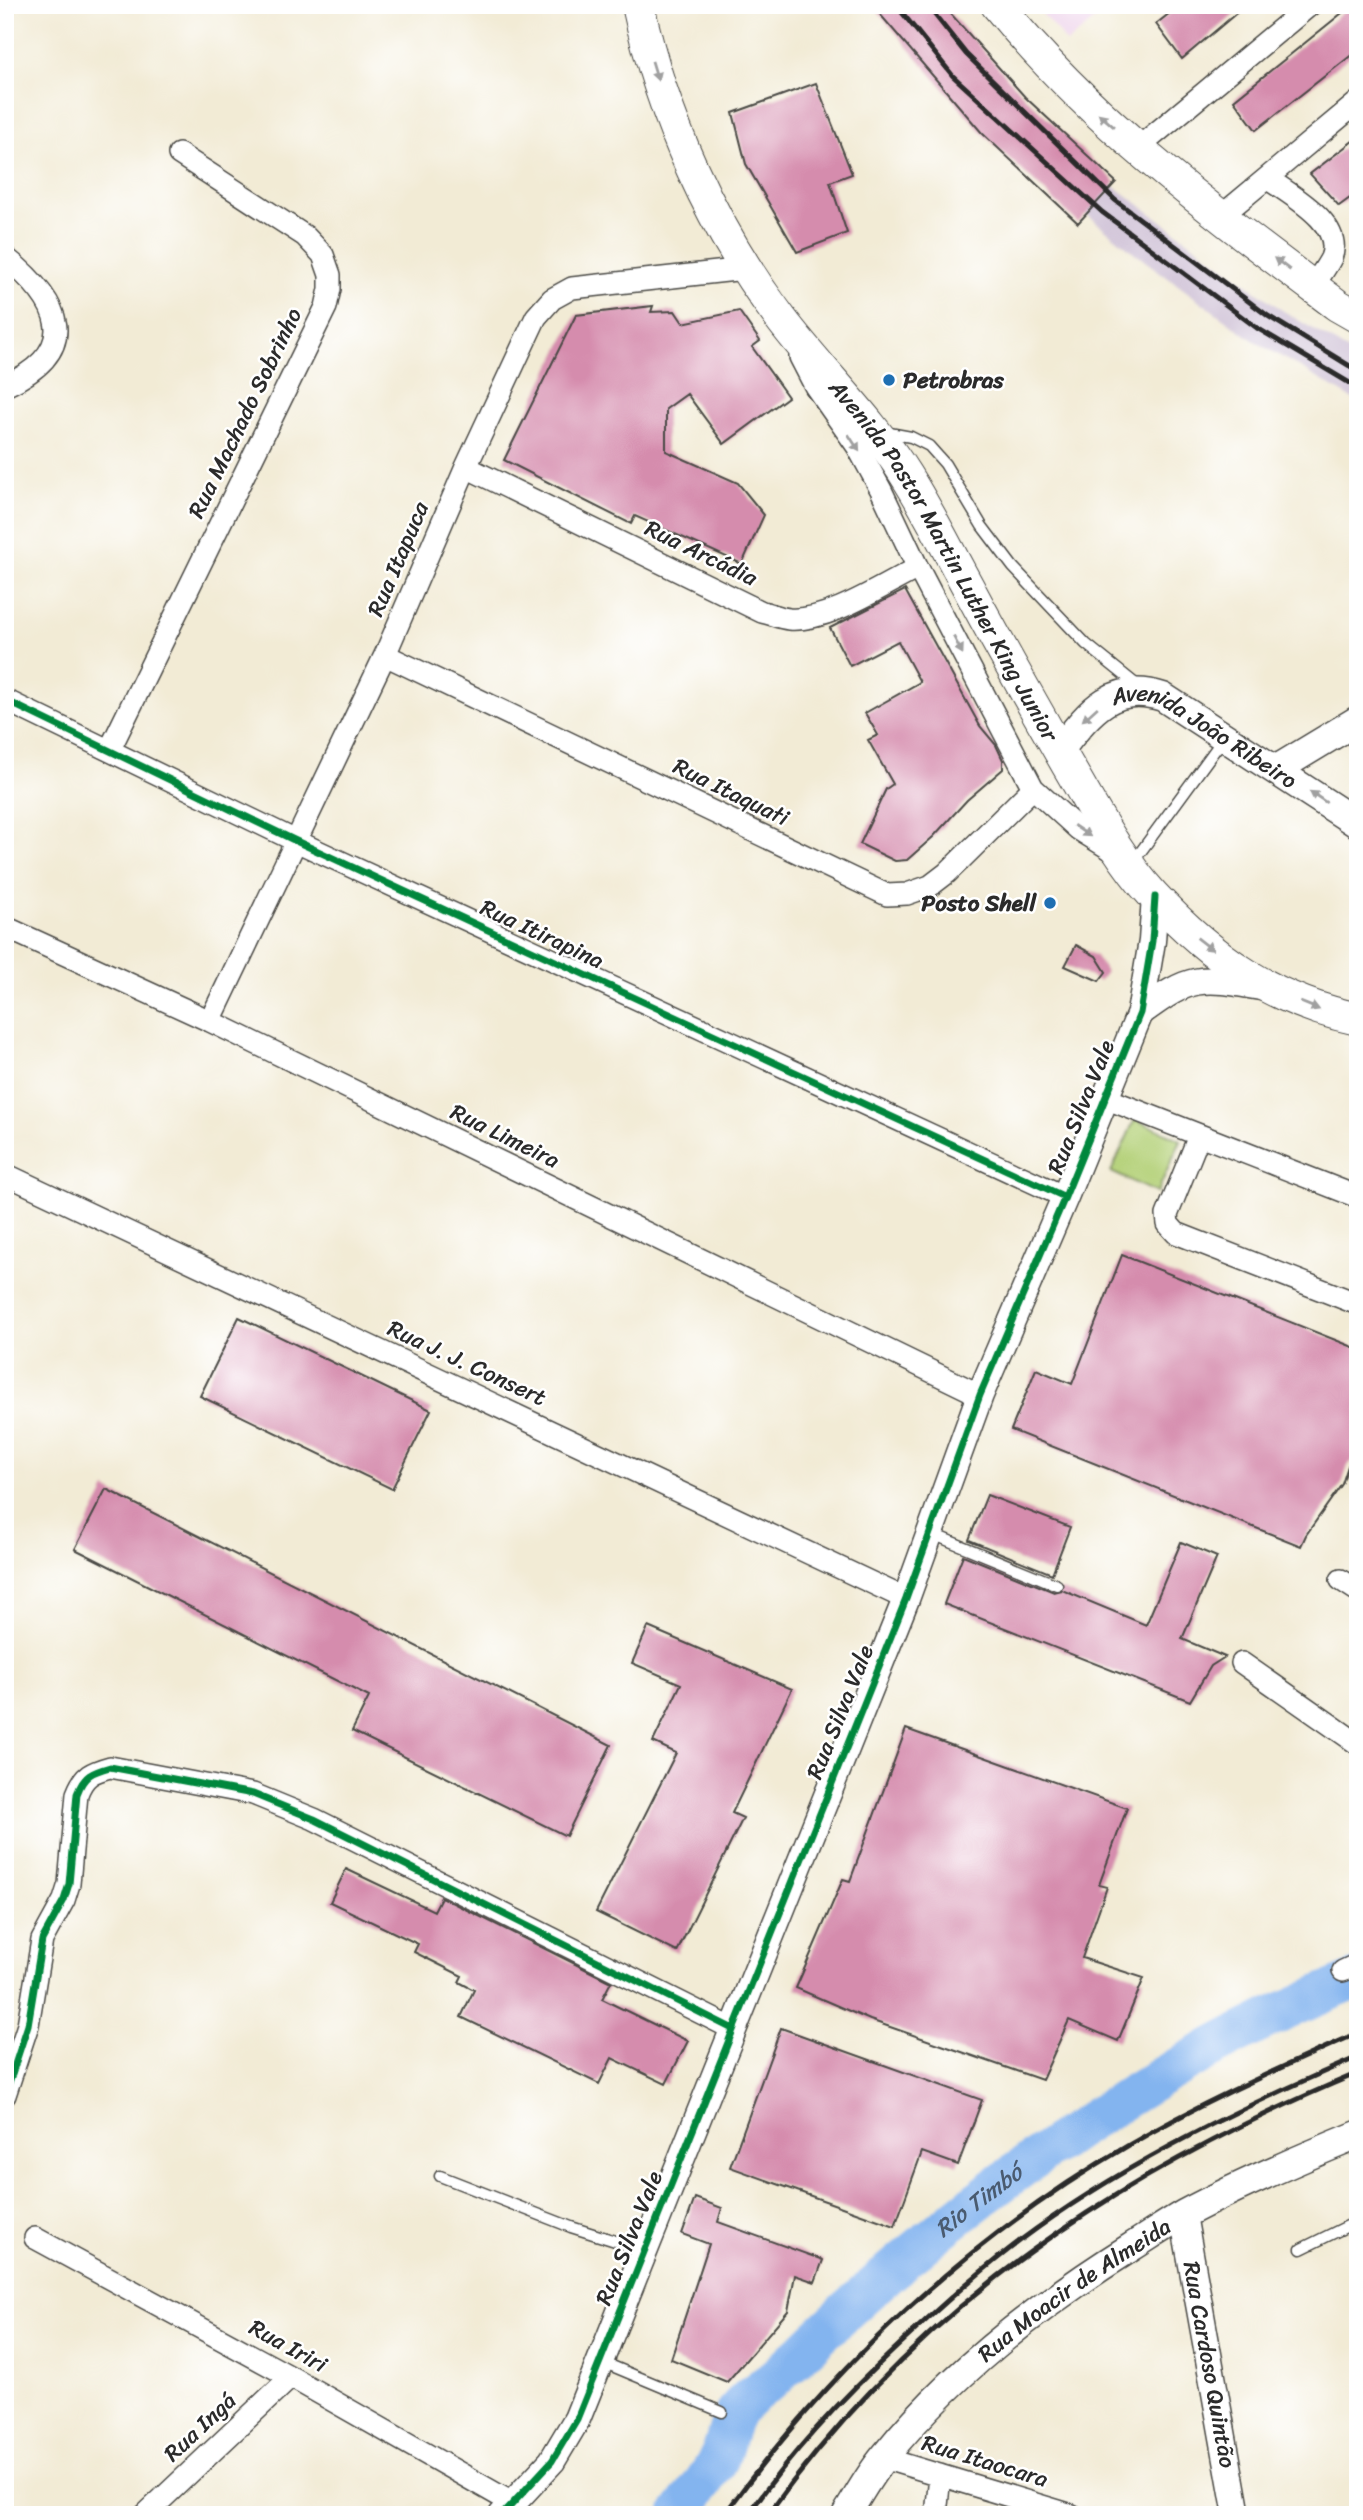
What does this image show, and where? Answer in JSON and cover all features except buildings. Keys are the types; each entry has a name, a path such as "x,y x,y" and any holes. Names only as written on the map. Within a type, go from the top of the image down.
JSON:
{"main road":[{"name":"Avenida Pastor Martin Luther King Junior","path":"638,5 660,87 685,149 700,186 745,269 782,321 874,430 905,474 1059,751 1126,862 1155,897 1196,938 1264,987 1328,1013 1358,1019"},
{"path":"997,5 1083,101 1220,217 1313,287 1358,317"},
{"name":"Avenida João Ribeiro","path":"1059,751 1085,717 1104,702 1128,693 1144,691 1163,697 1278,769 1358,824"},
{"path":"1278,769 1358,720"},
{"name":"Rua Moacir de Almeida","path":"846,2515 883,2458 971,2366 1029,2318 1105,2264 1183,2215 1286,2164 1358,2134"}],"street":[{"path":"1138,148 1310,5"},
{"path":"1220,217 1358,102"},
{"name":"Rua Machado Sobrinho","path":"110,749 326,307 330,289 330,275 323,255 305,236 179,154"},
{"path":"1267,178 1323,220 1330,230 1334,244 1331,258 1313,287"},
{"path":"5,257 14,277 49,302 55,317 56,335 52,349 40,366 5,386"},
{"name":"Rua Itapuca","path":"210,1021 385,655 466,467 536,317 552,299 572,288 745,269"},
{"path":"782,321 815,386 857,446 881,489 918,568 1033,788 1078,829 1126,862"},
{"name":"Rua Arcádia","path":"466,467 762,612 790,619 829,611 918,568"},
{"name":"Rua Itaquati","path":"385,655 887,895 908,894 930,886 947,873 1033,788"},
{"name":"Rua Itirapina","path":"5,700 296,841 1065,1197"},
{"name":"Rua Silva Vale","path":"508,2509 552,2461 567,2440 906,1599 980,1395 1140,1013 1152,941 1155,897"},
{"name":"Rua Limeira","path":"5,927 210,1021 980,1395"},
{"path":"1140,1013 1168,992 1206,979 1264,987"},
{"path":"1105,1098 1358,1197"},
{"path":"1199,1136 1167,1214 1171,1228 1176,1233 1358,1304"},
{"name":"Rua J. J. Consert","path":"5,1174 906,1599"},
{"path":"1242,1663 1358,1744"},
{"path":"5,2095 28,2025 43,1940 64,1900 69,1884 77,1794 82,1781 93,1772 110,1767 253,1794 314,1819 733,2029"},
{"name":"Rua Cardoso Quintão","path":"1183,2215 1237,2515"},
{"name":"Rua Iriri","path":"36,2238 291,2378 508,2509"},
{"name":"Rua Ingá","path":"145,2515 291,2378"},
{"name":"Rua Itaocara","path":"883,2458 1072,2515"},
{"path":"936,2515 940,2475"}],"lane":[{"path":"874,430 911,437 929,446 946,464 982,526 1013,567 1086,644 1144,691"},
{"path":"1126,862 1225,737"},
{"path":"930,1533 1057,1585"},
{"path":"440,2176 571,2227 644,2250"},
{"path":"1301,2249 1358,2221"},
{"path":"600,2361 722,2412"}],"shaded area":[{"path":"1035,5 1112,5 1067,43"},
{"path":"1113,185 1282,310 1358,357 1358,402 1253,340 1086,214"}],"green space":[{"path":"1135,1119 1181,1140 1157,1193 1111,1172"}],"waterway":[{"name":"Rio Timbó","path":"679,2515 717,2461 738,2409 876,2284 939,2232 1004,2181 1140,2089 1284,2011 1358,1979"}],"railway":[{"path":"896,5 953,76 1102,212 1257,328 1358,388"},
{"path":"927,5 966,54 1115,200 1268,316 1358,371"},
{"path":"724,2515 810,2407 857,2357 907,2309 1013,2221 1070,2181 1157,2129 1242,2086 1358,2033"},
{"path":"748,2515 800,2447 858,2384 949,2300 1018,2242 1112,2179 1192,2134 1358,2057"},
{"path":"768,2515 827,2439 891,2370 959,2308 1031,2252 1107,2200 1187,2154 1358,2073"}],"cycle path":[{"path":"5,700 296,841 1065,1197"},
{"path":"502,2515 552,2461 577,2419 906,1599 980,1395 1140,1013 1152,941 1155,897"},
{"path":"5,2095 28,2025 42,1940 64,1900 69,1884 77,1794 89,1775 110,1767 253,1794 314,1819 733,2029"}],"place":[{"name":"Petrobras","path":"889,380"},
{"name":"Posto Shell","path":"1050,903"}]}
